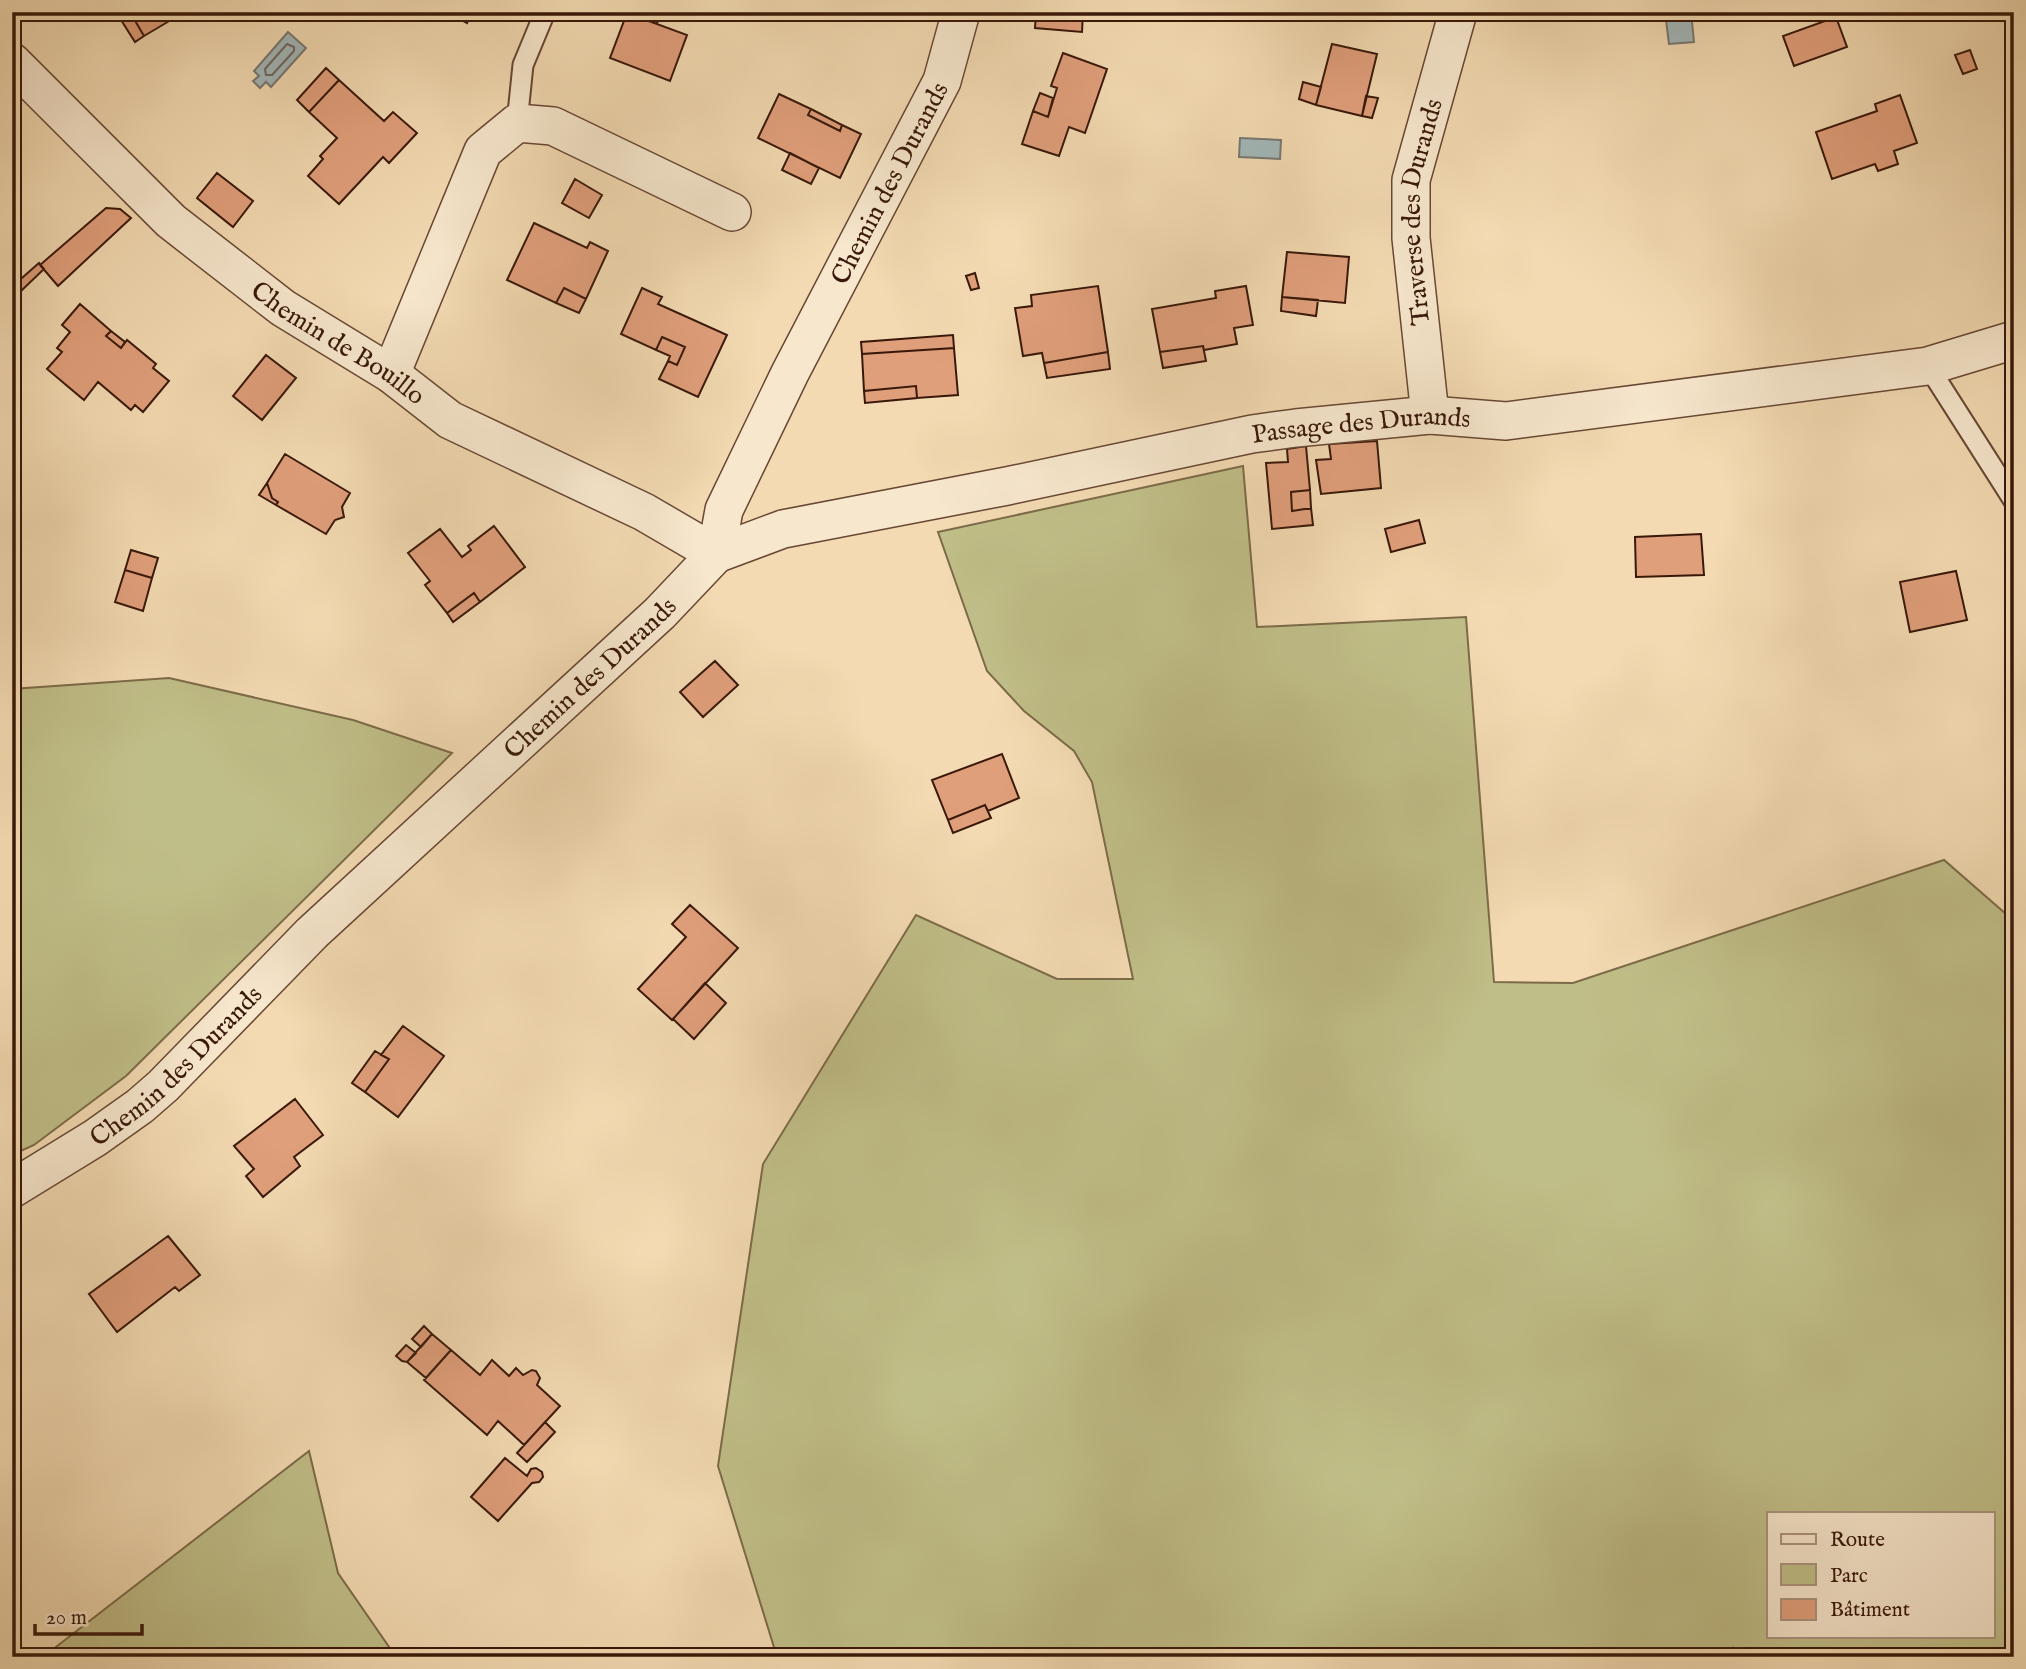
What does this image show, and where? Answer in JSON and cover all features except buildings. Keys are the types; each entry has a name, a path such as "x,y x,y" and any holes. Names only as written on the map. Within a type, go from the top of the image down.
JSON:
{"street":[{"name":"Chemin des Durands","path":"12,1189 94,1138 155,1093 312,933 660,613 716,554 724,510 790,373 942,81 961,12"},
{"name":"Traverse des Durands","path":"1430,415 1411,238 1412,180 1458,12"},
{"name":"Chemin de Bouillo","path":"12,62 171,221 283,308 391,374 450,420 643,512 716,554"},
{"path":"391,374 483,151 517,123 552,126 732,212"},
{"name":"Passage des Durands","path":"716,554 783,529 1007,486 1252,434 1430,415 1506,421 1927,366 2014,340"}],"lane":[{"path":"517,123 523,65 545,12"},
{"path":"1927,366 2014,501"}],"green space":[{"path":"1243,466 1257,627 1466,617 1494,982 1573,983 1944,860 2014,921 2014,1657 1738,1657 1733,1648 1729,1657 777,1657 718,1466 763,1164 916,915 1057,979 1133,979 1092,782 1074,751 1024,711 987,671 938,532"},
{"path":"169,678 353,720 452,753 126,1076 34,1145 12,1155 12,689"},
{"path":"309,1451 338,1573 396,1657 43,1657"}],"water":[{"path":"1665,12 1691,12 1694,42 1669,44"},
{"path":"288,32 306,48 271,87 266,82 260,88 253,81 259,76 254,71"},
{"path":"1240,138 1281,140 1280,159 1239,157"}]}
